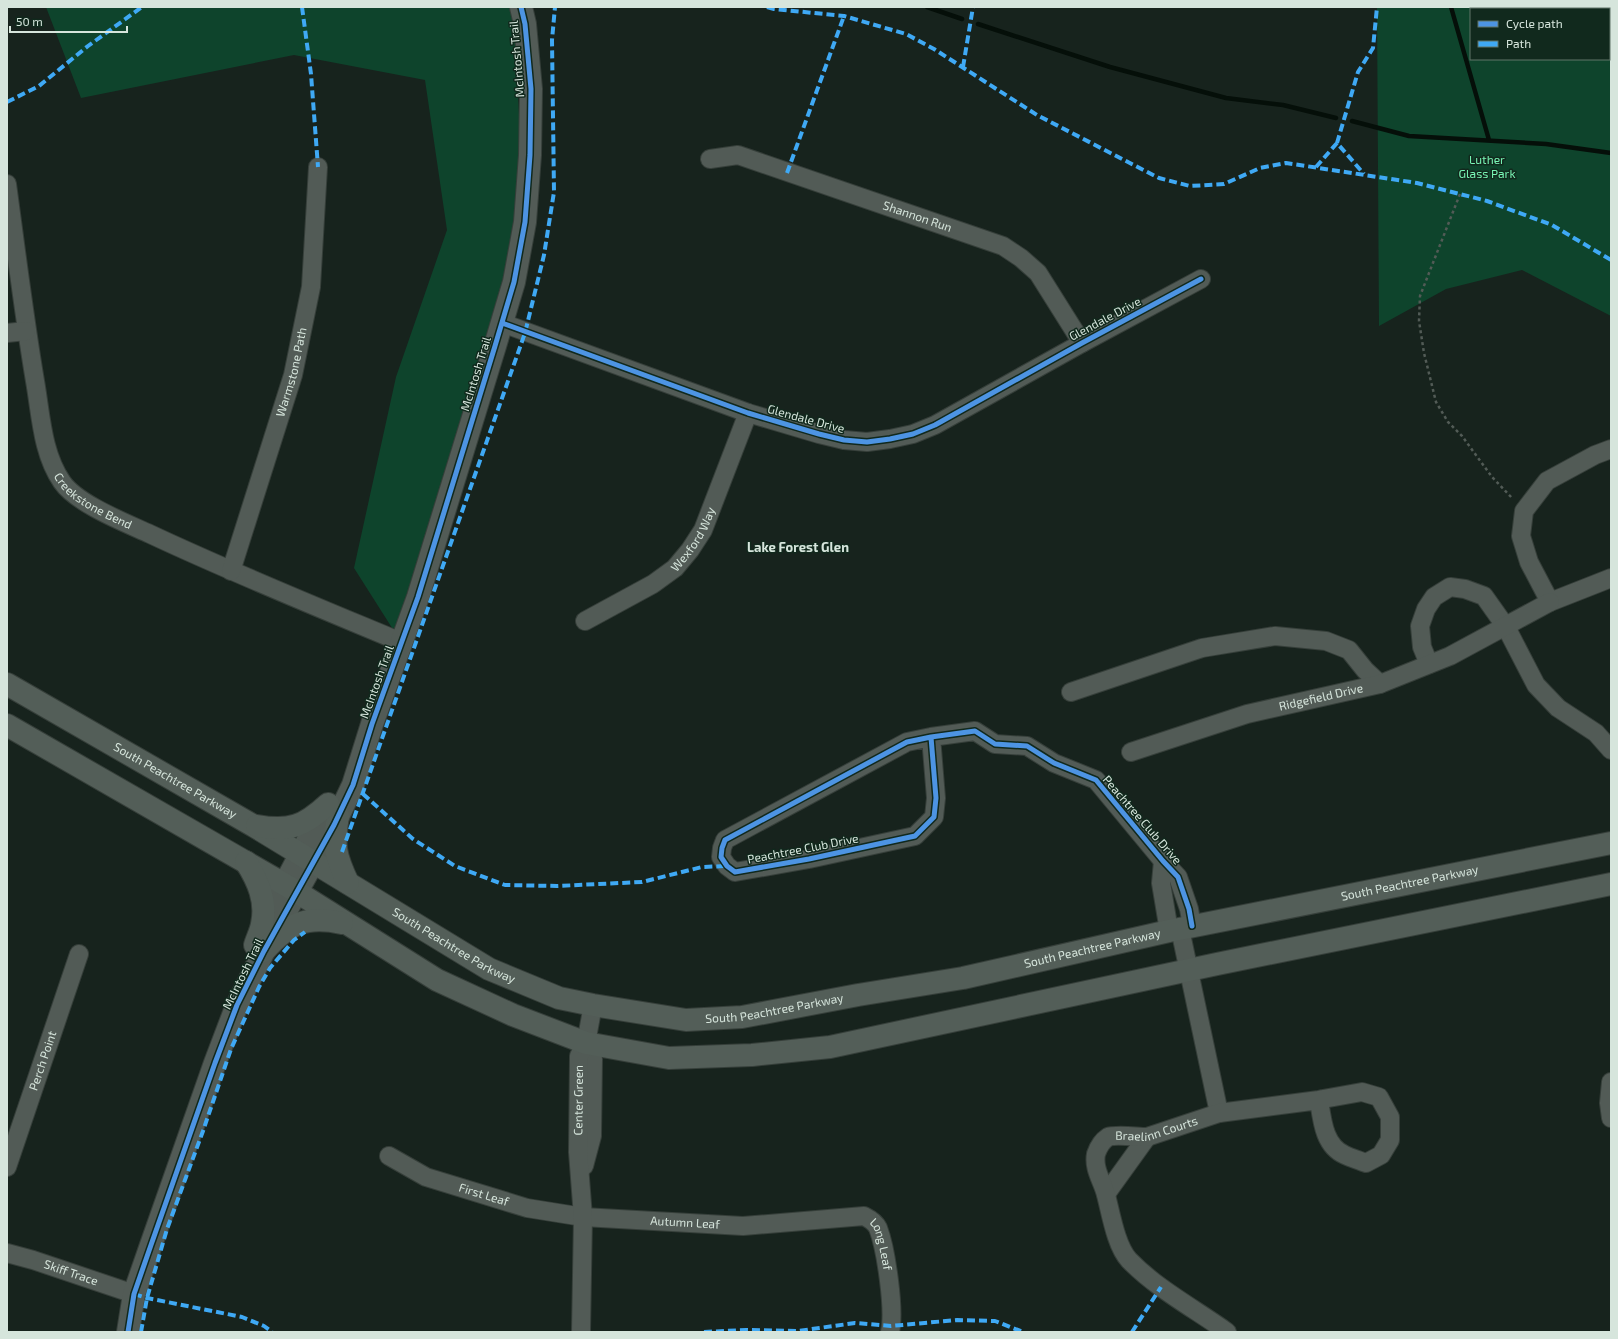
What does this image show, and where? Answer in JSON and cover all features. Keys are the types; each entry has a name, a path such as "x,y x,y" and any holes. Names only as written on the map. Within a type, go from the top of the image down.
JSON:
{"main road":[{"name":"South Peachtree Parkway","path":"7,684 254,826 489,969 559,998 592,1005 686,1020 742,1017 858,995 963,978 1180,929 1611,843"},
{"path":"7,724 290,888 437,980 513,1016 586,1043 669,1058 752,1055 830,1047 1189,970 1611,884"},
{"path":"254,826 274,829 294,827 333,810 338,862 348,883"},
{"path":"246,862 258,881 263,902 259,948"},
{"path":"259,948 301,922 324,919 347,924"}],"street":[{"name":"McIntosh Trail","path":"128,1332 134,1294 215,1063 259,948 333,810 353,785 372,724 418,597 502,323 514,282 525,222 530,155 531,89 525,24 521,7"},
{"name":"Shannon Run","path":"710,159 738,155 1003,246 1021,258 1038,273 1082,343"},
{"name":"Warmstone Path","path":"231,571 293,375 311,287 318,167"},
{"name":"Creekstone Bend","path":"7,184 26,331 44,438 52,462 63,483 78,498 122,522 231,571 401,642"},
{"name":"Glendale Drive","path":"502,323 748,413 819,434 844,440 867,442 913,434 935,425 1201,279"},
{"path":"7,333 26,331"},
{"name":"Wexford Way","path":"585,621 653,584 675,568 690,550 703,530 748,413"},
{"path":"1550,602 1529,562 1521,536 1524,511 1547,481 1595,455 1611,449"},
{"name":"Ridgefield Drive","path":"1131,752 1247,714 1380,684 1450,656 1550,602 1611,578"},
{"path":"1429,664 1422,647 1420,626 1426,609 1434,597 1450,587 1465,589 1484,596 1506,627 1536,685 1558,708 1596,733 1611,750"},
{"path":"1071,692 1202,648 1275,636 1326,641 1349,650 1380,684"},
{"name":"Peachtree Club Drive","path":"931,737 936,798 934,817 915,836 809,859 735,872 727,866 721,857 725,840 907,742 931,737 975,731 995,744 1027,746 1054,763 1096,780 1178,877 1189,909 1180,929"},
{"path":"1163,861 1160,883 1180,929 1219,1113"},
{"name":"Perch Point","path":"7,1168 79,954"},
{"path":"586,1043 592,1005"},
{"name":"Center Green","path":"581,1332 583,1217 580,1182 592,1136 593,1059 586,1043"},
{"path":"1611,1082 1609,1103 1611,1118"},
{"name":"Braelinn Courts","path":"1227,1332 1144,1274 1128,1259 1117,1238 1110,1217 1106,1194 1096,1166 1096,1154 1102,1143 1109,1137 1117,1135 1136,1138 1147,1137 1219,1113 1320,1100 1362,1092 1379,1097 1390,1117 1390,1140 1381,1155 1366,1162 1343,1155 1328,1142 1322,1120 1320,1100"},
{"path":"1106,1194 1147,1137"},
{"name":"First Leaf","path":"389,1156 426,1176 455,1186 527,1208 583,1217"},
{"name":"Long Leaf","path":"786,1222 864,1216 873,1220 878,1228 890,1296 892,1319 890,1332"},
{"name":"Autumn Leaf","path":"583,1217 742,1226 786,1222"},
{"name":"Skiff Trace","path":"7,1253 33,1260 134,1294"}],"path":[{"path":"1460,194 1420,296 1419,321 1424,353 1436,402 1448,422 1462,436 1492,477 1524,511"}],"green space":[{"path":"46,7 513,7 525,222 401,642 354,568 396,377 447,230 425,80 294,55 81,98"},
{"name":"Luther Glass Park","path":"1377,7 1611,7 1611,316 1522,270 1446,289 1379,326"}],"waterway":[{"path":"927,7 962,19"},
{"path":"1451,7 1489,140"},
{"path":"978,24 1110,67 1226,98 1283,105 1336,118"},
{"path":"1352,121 1409,136 1546,144 1611,153"}],"marked path":[{"path":"7,102 39,86 88,46 142,7"},
{"path":"302,7 311,74 318,167"},
{"path":"342,852 525,333 544,255 554,192 552,40 555,7"},
{"path":"767,7 844,16 906,34 934,49 1037,115 1159,178 1190,186 1224,184 1260,168 1286,163 1417,183 1487,201 1552,225 1611,260"},
{"path":"963,67 973,7"},
{"path":"1337,143 1358,72 1373,48 1377,7"},
{"path":"787,173 844,16"},
{"path":"1316,167 1337,143 1364,174"},
{"path":"363,794 413,839 455,866 505,885 557,886 642,882 702,867 727,866"},
{"path":"141,1332 147,1298 167,1229 231,1049 259,987 270,968 294,940 305,932"},
{"path":"1132,1332 1161,1287"},
{"path":"134,1294 147,1298 242,1317 264,1326 272,1332"},
{"path":"704,1332 746,1330 798,1331 855,1323 891,1326 957,1320 995,1321 1023,1332"}],"cycle path":[{"path":"128,1332 134,1294 215,1063 237,1005 264,951 334,825 353,785 372,724 418,597 514,282 525,222 530,155 531,89 525,24 521,7"},
{"path":"502,323 748,413 819,434 844,440 867,442 913,434 935,425 1201,279"},
{"path":"931,737 907,742 725,840 721,857 727,866 735,872 809,859 915,836 934,817 936,798 931,737 975,731 995,744 1027,746 1054,763 1096,780 1178,877 1189,909 1192,926"}],"district":[{"name":"Lake Forest Glen","path":"798,547"}]}
